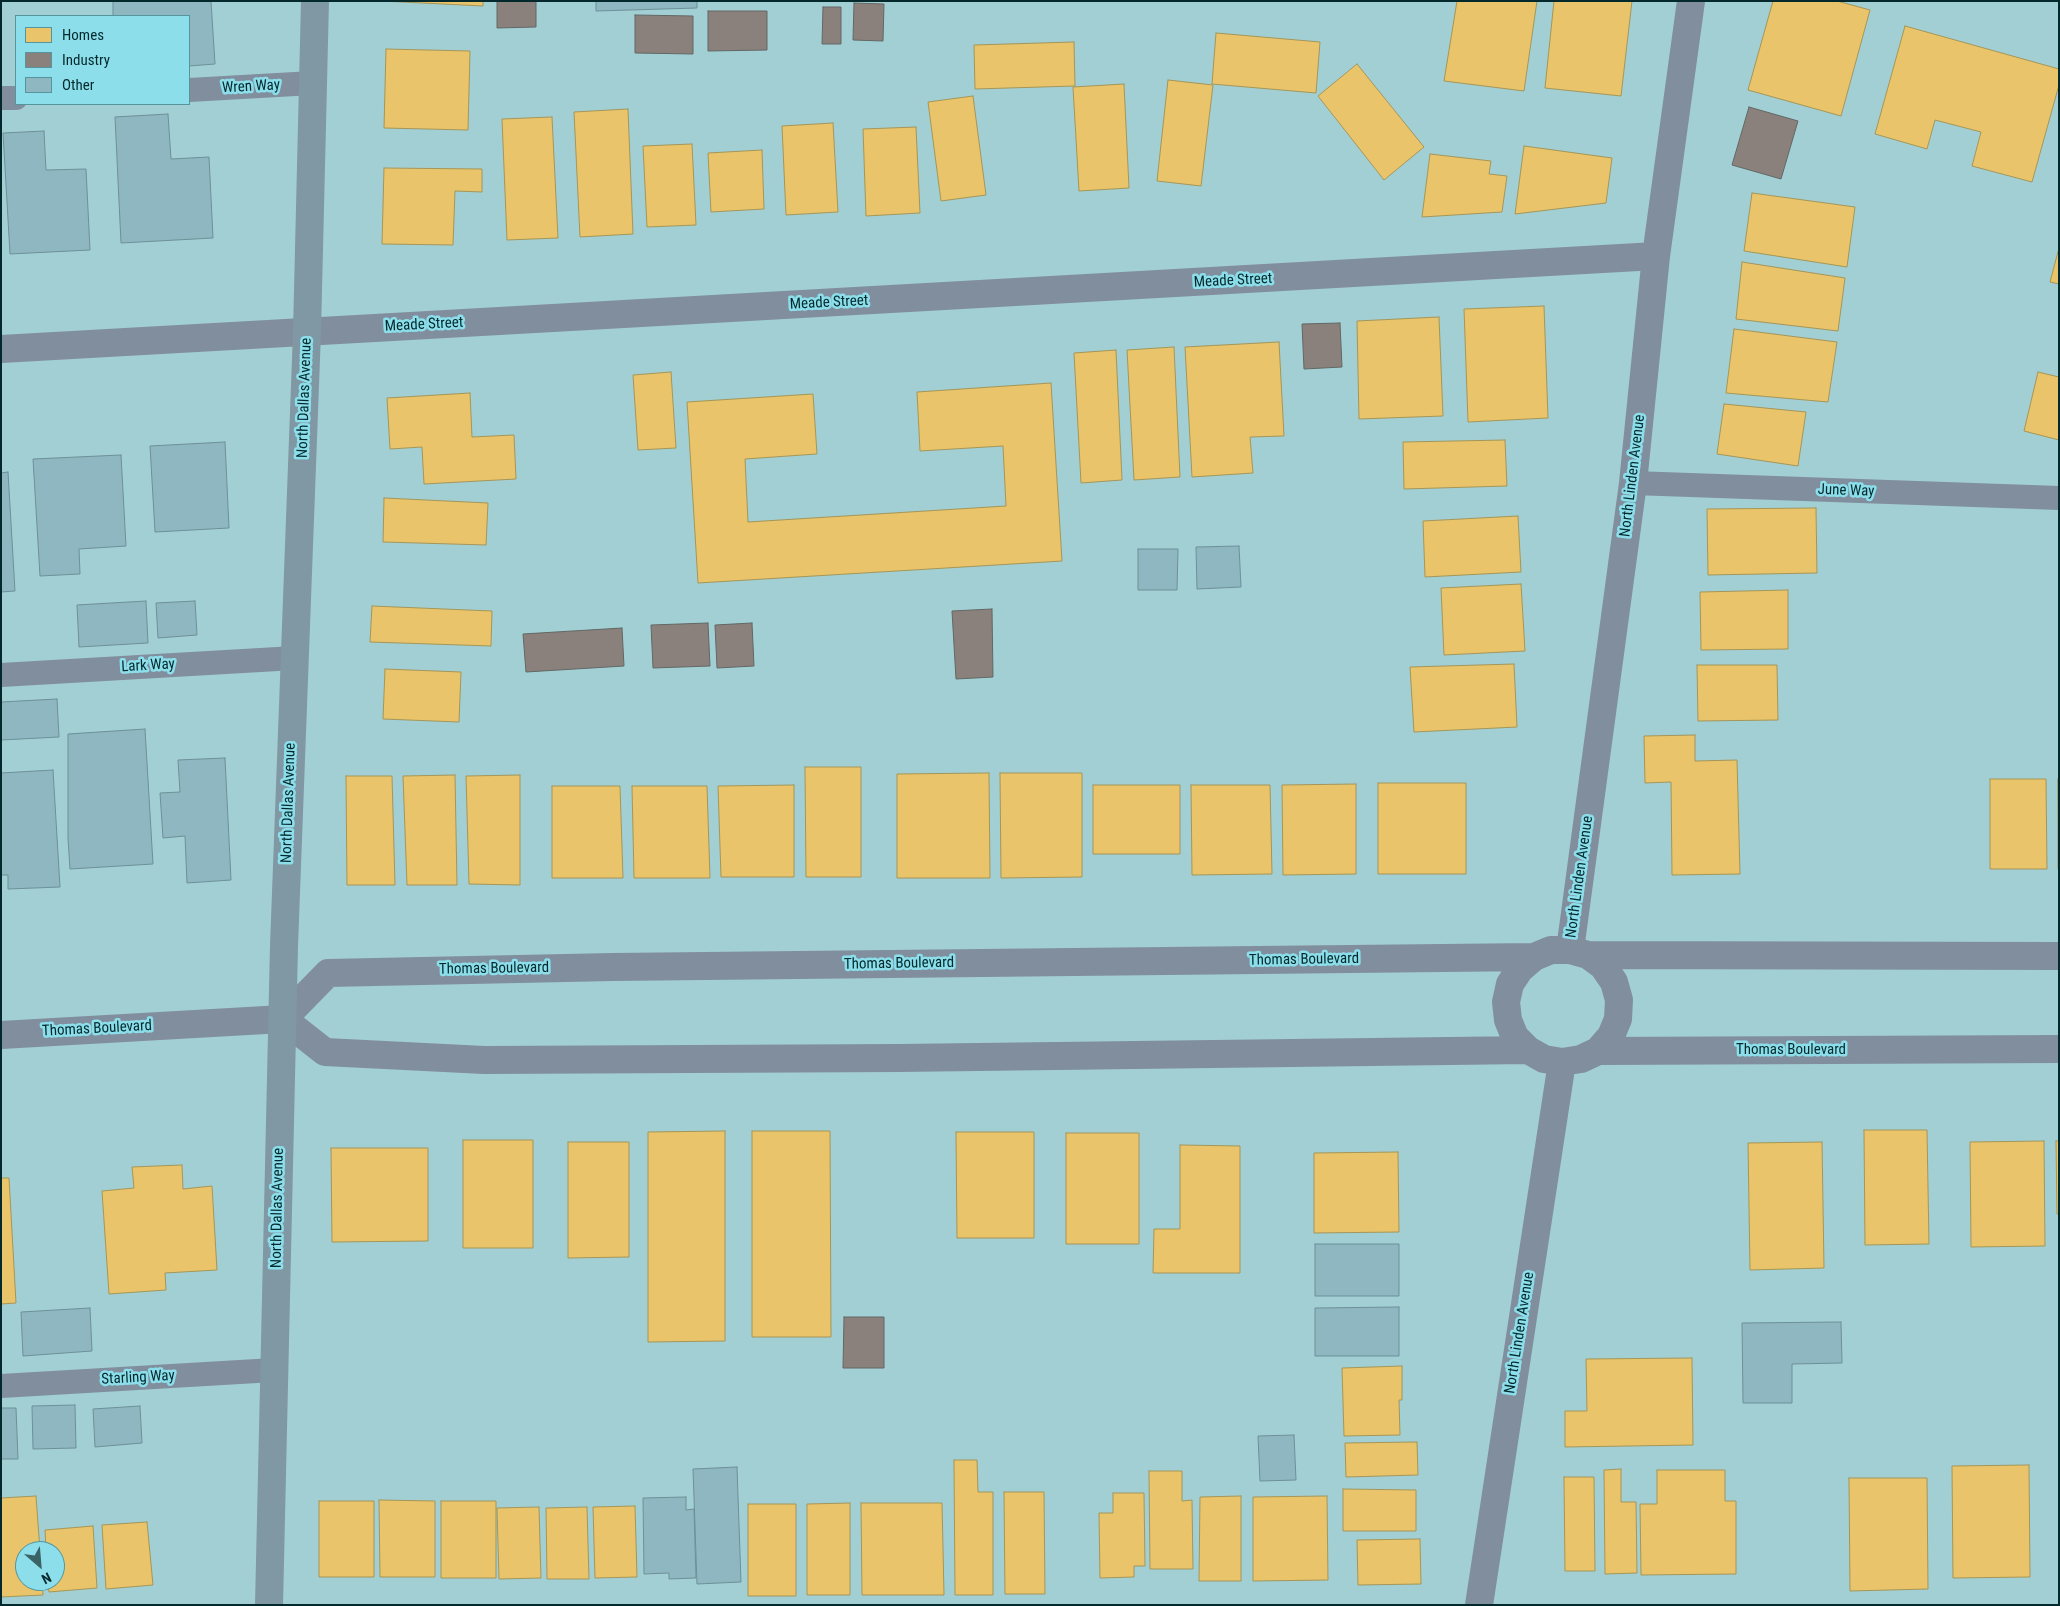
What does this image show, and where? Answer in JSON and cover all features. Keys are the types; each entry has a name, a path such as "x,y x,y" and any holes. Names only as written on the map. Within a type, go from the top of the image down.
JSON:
{"main road":[{"name":"North Dallas Avenue","path":"269,1605 283,1019 307,332 315,1"}],"street":[{"name":"North Linden Avenue","path":"1587,957 1656,256 1691,1"},
{"name":"Meade Street","path":"1,348 1656,256"},
{"name":"Thomas Boulevard","path":"283,1019 328,972 613,967 1527,963 1551,950 1587,957 2059,956"},
{"path":"1587,957 1614,982 1619,1000 1618,1019 1610,1036 1598,1050"},
{"path":"1522,1044 1508,1020 1506,1002 1510,984 1527,963"},
{"name":"Thomas Boulevard","path":"1,1035 283,1019 325,1052 484,1060 889,1058 1522,1044 1544,1059 1562,1062 1581,1059 1598,1050 2059,1049"},
{"name":"North Linden Avenue","path":"1478,1605 1562,1062"}],"lane":[{"name":"Wren Way","path":"190,90 313,83"},
{"path":"1,98 15,98"},
{"name":"June Way","path":"1633,483 2059,498"},
{"name":"Lark Way","path":"1,675 295,658"},
{"name":"Starling Way","path":"1,1386 274,1370"}],"building: Homes":[{"path":"381,1 483,1 483,6"},
{"path":"1457,1 1537,1 1524,91 1444,81"},
{"path":"1554,1 1632,1 1621,96 1545,88"},
{"path":"1773,1 1837,1 1870,10 1841,116 1748,90"},
{"path":"1905,26 2059,69 2059,85 2032,182 1972,166 1981,132 1935,120 1927,149 1875,134"},
{"path":"1216,33 1320,42 1316,93 1212,84"},
{"path":"1074,42 1075,86 975,89 974,45"},
{"path":"386,49 470,51 468,130 384,128"},
{"path":"1357,64 1424,147 1384,180 1318,96"},
{"path":"1168,80 1213,85 1201,186 1157,181"},
{"path":"1124,84 1129,188 1079,191 1073,87"},
{"path":"973,96 986,195 941,201 928,102"},
{"path":"628,109 633,234 580,237 574,112"},
{"path":"552,117 558,238 507,240 502,119"},
{"path":"833,123 838,212 786,215 782,126"},
{"path":"916,127 920,213 866,216 863,129"},
{"path":"692,144 696,225 647,227 643,146"},
{"path":"1524,146 1612,158 1606,203 1515,214"},
{"path":"762,150 764,209 711,212 708,153"},
{"path":"1430,154 1491,161 1489,174 1507,176 1502,212 1422,217"},
{"path":"384,168 482,169 482,192 455,191 453,245 382,244"},
{"path":"1752,193 1855,207 1847,267 1744,251"},
{"path":"2059,248 2059,284 2050,282"},
{"path":"1742,262 1845,278 1838,331 1736,319"},
{"path":"1544,306 1548,418 1468,422 1464,309"},
{"path":"1439,317 1443,416 1359,419 1357,321"},
{"path":"1734,329 1837,342 1828,402 1726,393"},
{"path":"1279,342 1284,436 1250,437 1253,473 1192,477 1185,347"},
{"path":"1174,347 1180,477 1134,480 1127,350"},
{"path":"1116,350 1122,480 1081,483 1074,353"},
{"path":"671,372 676,448 638,450 633,375"},
{"path":"2038,372 2059,377 2059,440 2024,431"},
{"path":"1051,383 1062,561 698,583 687,402 813,394 817,454 745,459 748,522 1006,506 1003,446 920,451 917,392"},
{"path":"470,393 472,437 514,435 516,479 424,484 422,447 390,449 387,398"},
{"path":"1724,404 1806,412 1798,466 1717,454"},
{"path":"1505,440 1507,486 1404,489 1403,442"},
{"path":"384,498 488,503 486,545 383,542"},
{"path":"1816,508 1817,573 1708,575 1707,509"},
{"path":"1518,516 1521,572 1425,577 1423,521"},
{"path":"1521,584 1525,651 1444,655 1441,588"},
{"path":"1788,590 1788,649 1701,650 1700,592"},
{"path":"372,606 492,611 491,646 370,642"},
{"path":"1514,664 1517,727 1414,732 1410,667"},
{"path":"1697,665 1777,665 1778,720 1698,721"},
{"path":"385,669 461,672 459,722 383,719"},
{"path":"1695,735 1695,761 1737,760 1740,874 1672,875 1671,782 1645,783 1644,736"},
{"path":"805,767 861,767 861,877 806,877"},
{"path":"989,773 990,878 897,878 897,774"},
{"path":"1000,773 1082,773 1082,877 1001,878"},
{"path":"455,775 457,885 407,885 403,776"},
{"path":"520,775 520,885 469,884 466,776"},
{"path":"346,776 392,776 395,885 347,885"},
{"path":"1990,779 2046,779 2047,869 1990,869"},
{"path":"2058,779 2059,869 2058,869"},
{"path":"1378,783 1466,783 1466,874 1378,874"},
{"path":"1356,784 1356,874 1283,875 1282,785"},
{"path":"794,785 794,877 721,877 718,786"},
{"path":"1093,785 1180,785 1180,854 1093,854"},
{"path":"1191,785 1270,785 1272,874 1192,875"},
{"path":"552,786 620,786 623,878 552,878"},
{"path":"632,786 707,786 710,878 634,878"},
{"path":"1864,1130 1927,1130 1929,1244 1865,1245"},
{"path":"725,1131 725,1341 648,1342 648,1132"},
{"path":"752,1131 830,1131 831,1337 752,1337"},
{"path":"956,1132 1034,1132 1034,1238 957,1238"},
{"path":"1066,1133 1139,1133 1139,1244 1066,1244"},
{"path":"463,1140 533,1140 533,1248 463,1248"},
{"path":"2044,1141 2045,1246 1971,1247 1970,1142"},
{"path":"2056,1141 2059,1141 2059,1214 2057,1214"},
{"path":"568,1142 629,1142 629,1257 568,1258"},
{"path":"1822,1142 1824,1268 1750,1270 1748,1143"},
{"path":"1180,1145 1240,1146 1240,1273 1153,1273 1154,1229 1180,1229"},
{"path":"331,1148 428,1148 428,1241 332,1242"},
{"path":"1398,1152 1399,1232 1314,1233 1314,1153"},
{"path":"182,1165 183,1189 212,1186 217,1270 165,1273 166,1290 109,1294 102,1191 134,1188 132,1167"},
{"path":"1,1178 9,1178 16,1303 1,1304"},
{"path":"1692,1358 1693,1445 1565,1447 1565,1411 1587,1411 1586,1359"},
{"path":"1402,1366 1402,1400 1399,1400 1400,1435 1344,1436 1342,1368"},
{"path":"1417,1442 1418,1475 1346,1477 1345,1443"},
{"path":"954,1460 977,1460 978,1492 993,1492 993,1595 955,1595"},
{"path":"2029,1465 2030,1577 1953,1578 1952,1466"},
{"path":"1621,1469 1621,1502 1636,1502 1637,1573 1605,1574 1604,1470"},
{"path":"1657,1470 1725,1470 1725,1501 1736,1501 1736,1574 1641,1575 1640,1504 1657,1504"},
{"path":"1149,1471 1182,1471 1182,1501 1192,1500 1193,1569 1150,1569"},
{"path":"1564,1477 1594,1477 1595,1571 1565,1571"},
{"path":"1849,1478 1927,1478 1928,1589 1850,1591"},
{"path":"1343,1489 1416,1490 1416,1531 1343,1531"},
{"path":"1004,1492 1044,1492 1045,1594 1005,1594"},
{"path":"1113,1493 1144,1493 1145,1566 1134,1566 1134,1577 1100,1578 1099,1513 1113,1513"},
{"path":"36,1496 39,1541 15,1541 15,1591 43,1591 43,1595 1,1597 1,1498"},
{"path":"1241,1496 1241,1581 1199,1581 1200,1497"},
{"path":"1327,1496 1328,1580 1253,1581 1253,1497"},
{"path":"379,1500 435,1501 435,1577 380,1577"},
{"path":"319,1501 374,1501 374,1577 319,1577"},
{"path":"441,1501 496,1501 496,1578 441,1578"},
{"path":"850,1503 850,1595 807,1595 807,1504"},
{"path":"861,1503 942,1503 944,1595 862,1595"},
{"path":"748,1504 796,1504 796,1596 748,1596"},
{"path":"635,1506 637,1577 595,1578 593,1507"},
{"path":"539,1507 541,1578 499,1579 497,1508"},
{"path":"587,1507 589,1579 547,1579 546,1508"},
{"path":"147,1522 153,1585 106,1589 102,1525"},
{"path":"93,1526 97,1588 65,1591 65,1541 46,1541 45,1530"},
{"path":"1420,1539 1421,1584 1358,1585 1357,1540"}],"building: Industry":[{"path":"497,1 536,1 536,27 497,28"},
{"path":"854,3 884,4 883,41 853,40"},
{"path":"823,7 841,7 841,44 822,44"},
{"path":"708,11 767,11 767,50 708,51"},
{"path":"635,15 693,16 693,54 635,53"},
{"path":"1749,107 1798,121 1781,179 1732,165"},
{"path":"1340,323 1342,367 1304,369 1302,324"},
{"path":"992,609 993,677 956,679 952,611"},
{"path":"708,623 710,666 653,668 651,625"},
{"path":"752,623 754,666 717,668 715,625"},
{"path":"622,628 624,666 526,672 523,634"},
{"path":"844,1317 884,1317 884,1368 843,1368"}],"building: Other":[{"path":"113,1 211,1 215,64 190,66 190,15 113,15"},
{"path":"596,1 697,1 697,8 596,11"},
{"path":"168,114 171,159 209,157 213,238 121,243 115,117"},
{"path":"44,131 46,170 86,169 90,250 10,254 3,133"},
{"path":"225,442 229,528 155,532 150,446"},
{"path":"121,455 126,546 79,549 80,574 40,576 33,459"},
{"path":"8,472 15,591 1,592 1,473"},
{"path":"1239,546 1241,587 1197,589 1196,547"},
{"path":"1138,549 1178,549 1177,590 1138,590"},
{"path":"146,601 148,643 79,647 77,605"},
{"path":"195,601 197,635 158,638 156,603"},
{"path":"57,699 59,737 1,740 1,702"},
{"path":"145,729 153,864 70,869 68,838 68,734"},
{"path":"225,758 231,880 187,883 185,836 163,838 160,793 180,792 178,760"},
{"path":"53,770 60,887 8,889 8,875 1,875 1,773"},
{"path":"1315,1244 1399,1244 1399,1296 1315,1296"},
{"path":"1399,1307 1399,1356 1315,1356 1315,1308"},
{"path":"90,1308 92,1351 23,1356 21,1312"},
{"path":"1841,1322 1842,1363 1792,1364 1792,1403 1743,1403 1742,1323"},
{"path":"75,1405 76,1448 33,1449 32,1406"},
{"path":"140,1406 142,1443 95,1447 93,1409"},
{"path":"1,1408 16,1408 18,1459 1,1459"},
{"path":"1294,1435 1296,1480 1260,1481 1258,1436"},
{"path":"737,1467 741,1582 697,1584 693,1469"},
{"path":"686,1497 686,1510 694,1509 696,1578 669,1579 669,1573 644,1574 643,1498"}]}
